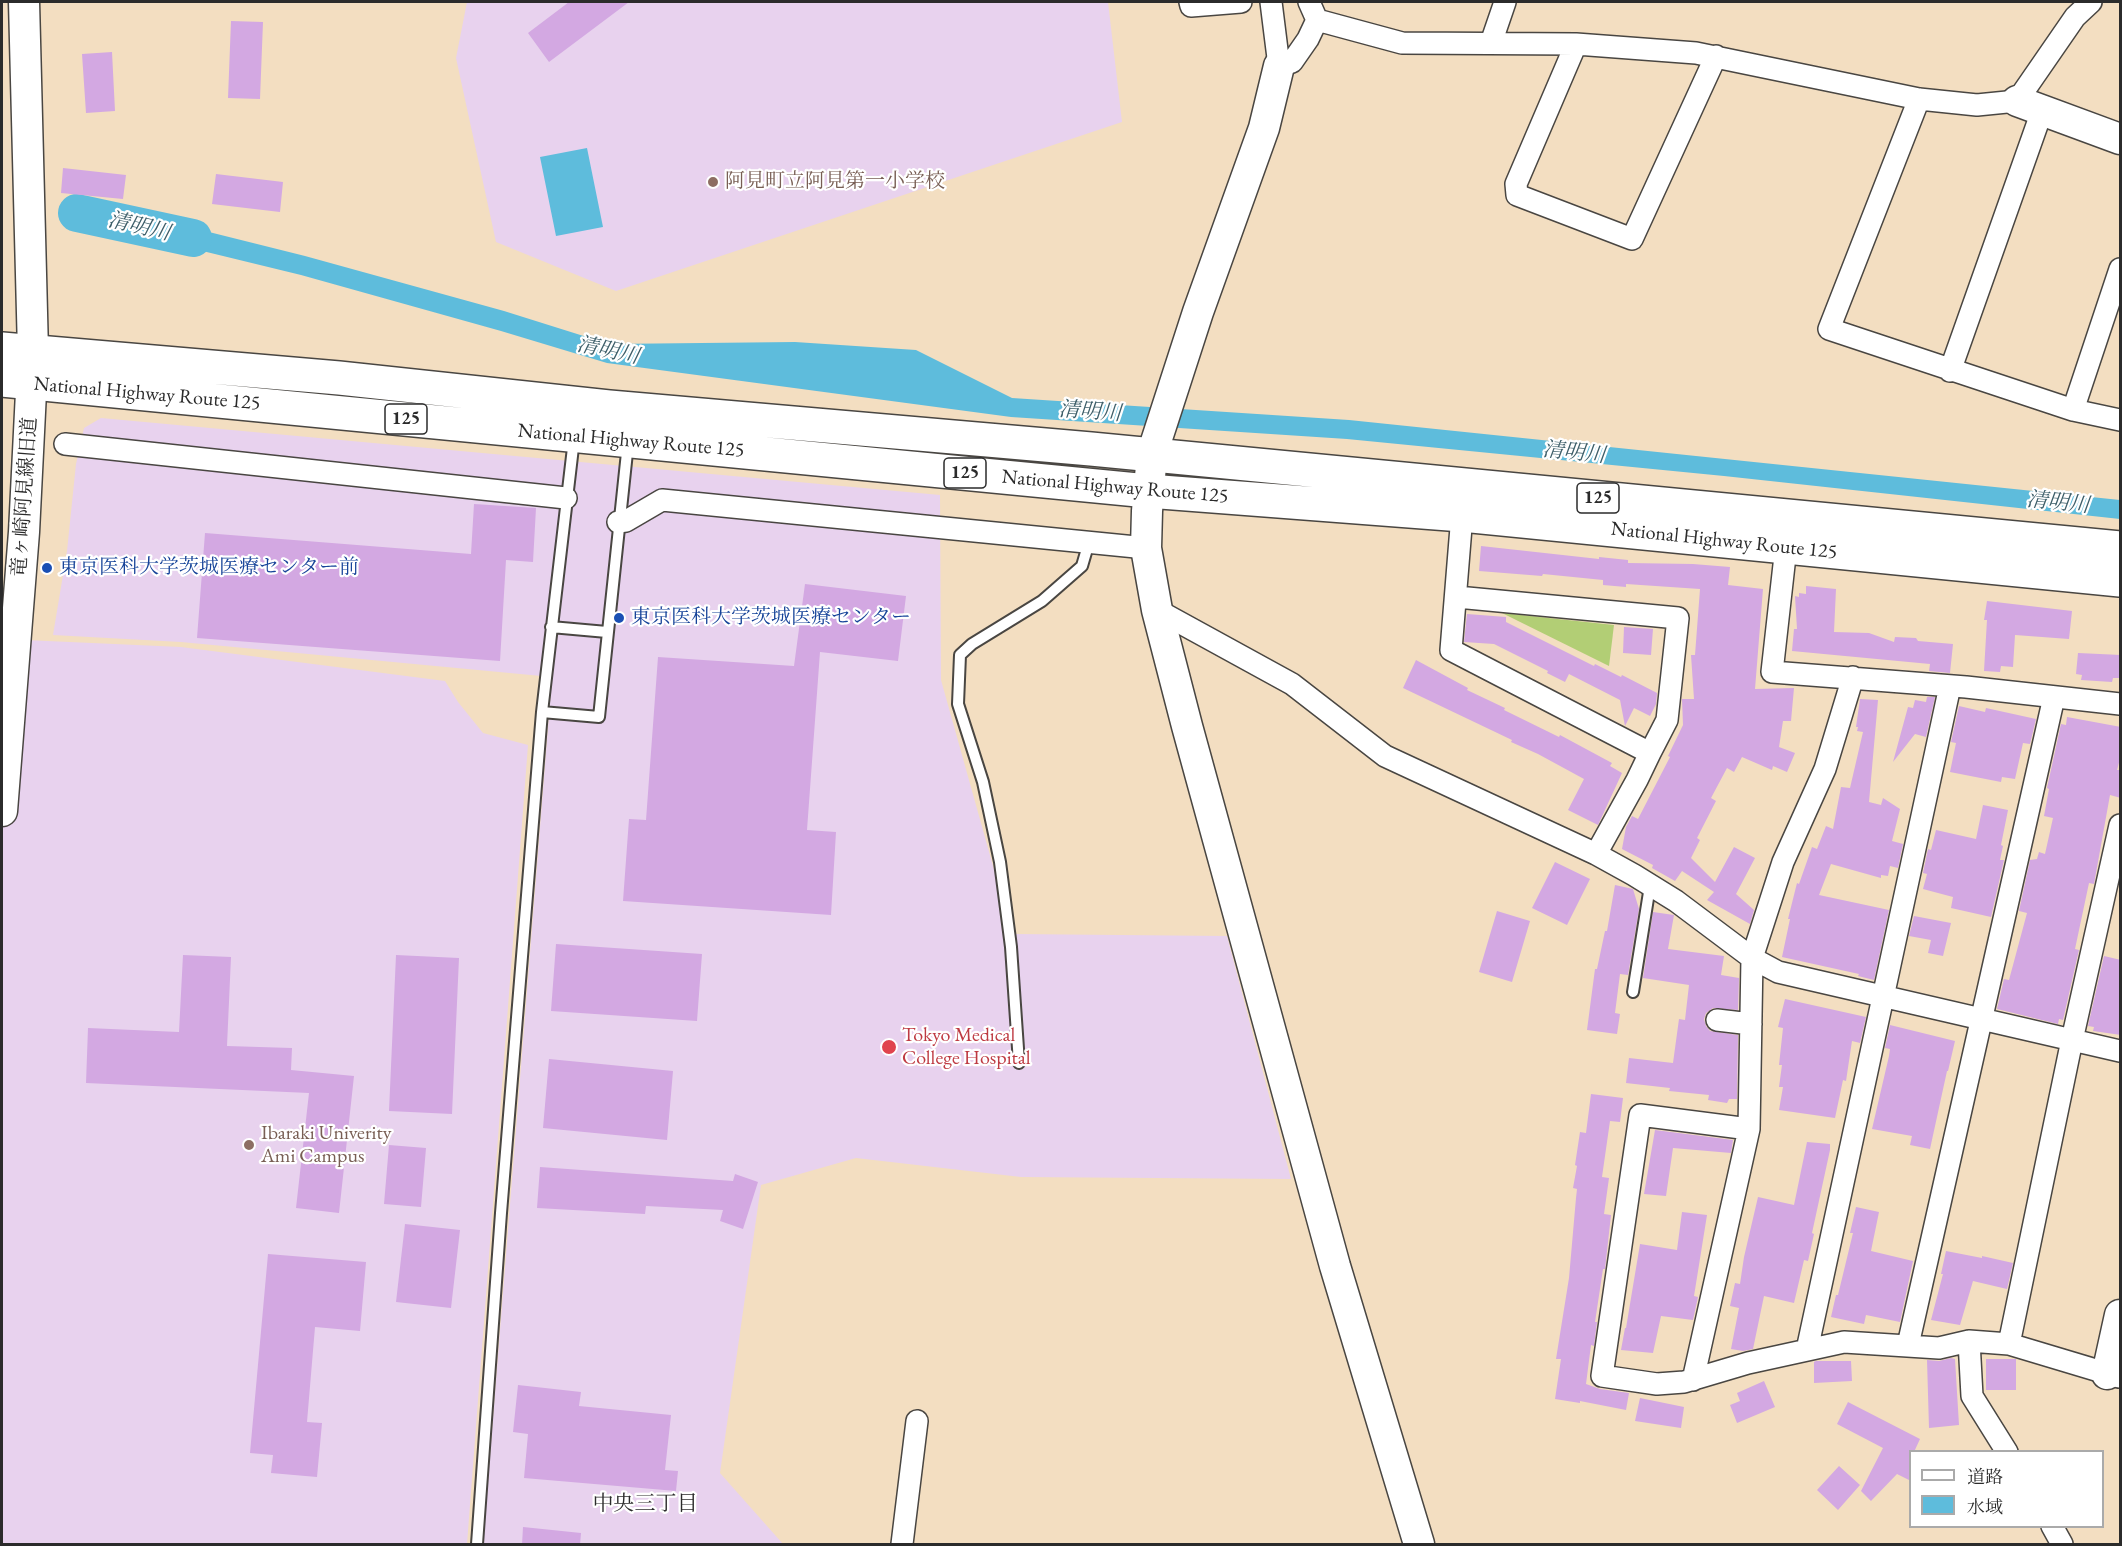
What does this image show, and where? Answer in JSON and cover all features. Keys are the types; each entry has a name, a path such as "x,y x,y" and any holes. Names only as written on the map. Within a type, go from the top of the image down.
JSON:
{"highway":[{"name":"National Highway Route 125","path":"17,366 339,378 605,423 901,431 2121,548"},
{"name":"National Highway Route 125","path":"17,366 605,423 1148,491 1462,515 2121,580"}],"street":[{"name":"竜ヶ崎阿見線旧道","path":"2,811 6,698 24,532 17,366 24,2"},
{"path":"1190,2 1191,6 1241,2"},
{"path":"1271,2 1278,66 1264,128 1198,312 1152,454 1146,548 1157,610 1335,1266 1419,1545"},
{"path":"1491,43 1505,2"},
{"path":"1950,371 2030,106 2075,17 2084,4"},
{"path":"1278,66 1292,62 1308,39 1313,11 1402,43 1576,44 1696,52 1919,99 1977,105 2030,106 2121,139"},
{"path":"1576,44 1516,183 1517,195 1632,239 1716,56"},
{"path":"1919,99 1829,329 2073,410 2121,420"},
{"path":"2073,410 2121,269"},
{"path":"65,444 566,498"},
{"path":"618,522 626,521 662,500 1146,548"},
{"path":"1462,515 1451,650 1650,753"},
{"path":"1786,548 1772,672 1853,677 2121,704"},
{"path":"1456,597 1678,618 1667,720 1596,854"},
{"path":"1157,610 1292,684 1385,756 1596,854 1650,885 1752,958 1778,972 2121,1051"},
{"path":"1694,1380 1749,1129 1752,958 1783,862 1825,769 1853,677"},
{"path":"1807,1350 1950,686"},
{"path":"1908,1346 2054,697"},
{"path":"2009,1344 2072,1040 2121,825"},
{"path":"1717,1020 1751,1024"},
{"path":"1749,1129 1640,1115 1602,1376 1657,1384 1684,1383 1748,1363 1844,1341 1939,1348 1969,1341 2009,1344 2114,1376 2121,1315"},
{"path":"1969,1341 1972,1396 2006,1450"},
{"path":"903,1545 917,1422"},
{"path":"2053,1528 2062,1545"}],"lane":[{"path":"477,1545 501,1213 551,627 566,498 605,423"},
{"path":"542,712 599,717 618,522 605,423"},
{"path":"1019,1063 1011,947 1000,862 983,782 958,704 960,655 972,644 1042,601 1082,566 1089,542"},
{"path":"551,627 607,632"},
{"path":"1633,992 1650,885"}],"shaded area":[{"name":"阿見町立阿見第一小学校","path":"467,2 1108,2 1122,122 616,291 496,242 456,58"},
{"name":"Tokyo Medical College Hospital","path":"101,418 940,495 941,680 1012,934 1227,936 1291,1179 1021,1177 856,1158 761,1185 720,1473 783,1544 483,1544 552,677 181,642 53,635 67,551 76,464 84,428"},
{"name":"Ibaraki Univerity Ami Campus","path":"25,640 181,647 445,681 458,702 483,733 528,745 467,1544 2,1544 2,709"}],"green space":[{"path":"1502,613 1614,625 1609,666"}],"water":[{"path":"587,148 603,227 556,236 540,157"},
{"path":"145,216 305,256 504,311 609,344 795,342 916,350 1012,398 1349,420 2120,500 2120,519 1724,476 1347,439 1011,417 607,363 301,275 141,236"}],"building":[{"path":"569,2 629,2 549,62 528,33"},
{"path":"231,21 263,22 260,99 228,98"},
{"path":"112,52 115,111 86,113 82,54"},
{"path":"63,168 126,175 123,199 61,193"},
{"path":"216,174 283,182 280,212 212,204"},
{"path":"474,504 536,508 533,562 506,560 500,661 197,638 205,533 471,554"},
{"path":"1481,546 1628,560 1628,563 1730,567 1728,585 1763,589 1755,689 1794,688 1791,721 1783,721 1779,747 1795,753 1787,772 1773,766 1772,770 1742,757 1734,772 1727,768 1711,798 1716,801 1697,838 1700,840 1691,858 1715,882 1734,847 1755,858 1736,894 1754,910 1750,924 1707,900 1714,892 1682,871 1675,881 1652,868 1653,865 1622,849 1626,827 1632,816 1638,819 1670,757 1668,756 1683,725 1682,699 1694,699 1691,655 1695,655 1700,589 1626,584 1626,587 1603,585 1603,580 1479,571"},
{"path":"805,584 906,596 898,661 820,652 807,830 836,832 831,915 623,901 629,819 646,820 658,657 794,666"},
{"path":"1806,586 1836,589 1834,632 1869,633 1894,642 1895,637 1953,644 1950,673 1929,671 1930,664 1792,651 1794,629 1797,629 1795,596 1799,597 1799,593 1806,594"},
{"path":"1987,601 2072,611 2069,639 2015,635 2013,667 2001,666 2000,672 1984,671 1987,620 1984,620"},
{"path":"1467,614 1506,617 1506,622 1594,666 1595,664 1621,677 1622,675 1657,693 1656,704 1650,716 1634,708 1625,726 1620,700 1569,674 1565,682 1494,644 1464,642"},
{"path":"1624,627 1653,629 1651,655 1623,653"},
{"path":"2078,653 2121,655 2121,678 2113,678 2112,682 2081,680 2082,675 2076,674"},
{"path":"1416,660 1468,688 1467,690 1505,708 1504,710 1559,737 1560,735 1612,763 1610,766 1622,773 1598,825 1568,810 1584,779 1511,742 1512,740 1403,688"},
{"path":"1927,697 1935,697 1926,737 1915,734 1893,762 1908,707 1913,708 1915,700 1926,702"},
{"path":"1860,699 1878,700 1869,802 1881,805 1883,798 1900,809 1892,841 1903,844 1898,868 1890,866 1888,876 1881,875 1881,878 1831,864 1819,895 1889,910 1874,980 1858,976 1859,974 1782,957 1797,883 1799,884 1812,847 1817,849 1826,826 1833,829 1841,787 1850,788 1863,732 1857,731 1858,727 1856,727"},
{"path":"1959,706 1985,712 1986,708 2036,719 2030,744 2023,743 2015,779 2002,777 2001,782 1950,772 1956,743 1951,742"},
{"path":"2067,717 2121,727 2121,755 2117,770 2121,770 2121,798 2110,795 2094,884 2089,883 2075,949 2079,950 2063,1020 2059,1019 2058,1024 1997,1009 2004,979 2009,980 2027,913 2019,911 2030,860 2037,859 2039,852 2045,854 2053,818 2044,816 2049,789 2047,788 2061,724 2066,725"},
{"path":"1983,805 2008,810 2001,845 2003,846 2000,860 2004,860 1991,917 1951,908 1953,897 1923,889 1927,874 1923,873 1928,849 1931,850 1936,830 1976,839"},
{"path":"1555,862 1590,879 1567,925 1532,908"},
{"path":"1615,885 1633,889 1639,909 1628,975 1620,974 1615,1013 1620,1014 1617,1034 1587,1030 1595,969 1597,969 1605,931 1607,931"},
{"path":"1497,911 1530,921 1512,982 1479,972"},
{"path":"1653,912 1674,915 1668,949 1724,956 1721,975 1739,978 1738,1010 1713,1008 1706,1013 1704,1019 1710,1031 1738,1035 1737,1099 1729,1099 1727,1103 1708,1100 1709,1095 1626,1083 1629,1058 1673,1063 1679,1019 1685,1020 1689,985 1643,978"},
{"path":"1914,916 1951,923 1943,956 1928,953 1931,940 1909,936"},
{"path":"556,944 702,954 697,1021 551,1011"},
{"path":"183,955 231,957 227,1046 292,1048 291,1070 354,1076 339,1213 296,1208 309,1093 86,1083 88,1028 179,1032"},
{"path":"396,955 459,958 452,1114 389,1111"},
{"path":"2104,956 2121,960 2121,1035 2093,1031 2094,1027 2088,1026"},
{"path":"1785,999 1866,1017 1860,1043 1852,1041 1846,1081 1843,1080 1835,1118 1779,1110 1783,1087 1779,1087 1782,1065 1779,1065 1783,1028 1778,1027"},
{"path":"1890,1025 1955,1041 1930,1149 1910,1145 1912,1136 1872,1129 1889,1056 1890,1049 1885,1048"},
{"path":"549,1059 673,1071 667,1140 543,1128"},
{"path":"1591,1094 1623,1098 1620,1122 1610,1121 1602,1177 1609,1178 1604,1214 1611,1215 1605,1269 1603,1269 1595,1322 1597,1322 1594,1346 1591,1345 1586,1384 1600,1389 1629,1393 1626,1410 1580,1401 1580,1403 1555,1399 1561,1359 1556,1359 1569,1278 1577,1189 1573,1188 1577,1166 1575,1165 1580,1132 1586,1133"},
{"path":"1655,1130 1733,1140 1731,1153 1673,1148 1666,1196 1644,1194"},
{"path":"1807,1142 1830,1144 1830,1150 1808,1261 1804,1260 1794,1303 1764,1296 1753,1349 1743,1351 1731,1349 1739,1308 1730,1306 1735,1283 1740,1284 1758,1197 1794,1205"},
{"path":"389,1145 426,1148 421,1207 384,1204"},
{"path":"540,1167 733,1181 735,1174 758,1182 743,1229 720,1221 723,1210 646,1206 645,1214 537,1208"},
{"path":"1856,1207 1879,1212 1871,1251 1913,1261 1900,1322 1866,1315 1864,1324 1831,1317 1853,1233 1850,1233"},
{"path":"1682,1212 1707,1215 1694,1296 1698,1297 1693,1320 1661,1316 1653,1353 1621,1350 1640,1244 1677,1250"},
{"path":"405,1224 460,1230 451,1308 396,1302"},
{"path":"1946,1251 2013,1263 2007,1289 1973,1281 1960,1325 1931,1320 1943,1274 1941,1274"},
{"path":"268,1254 366,1262 360,1331 315,1327 307,1422 322,1423 317,1477 271,1473 273,1455 250,1453"},
{"path":"1955,1359 1959,1425 1929,1428 1927,1360 1939,1361"},
{"path":"1986,1359 2016,1359 2016,1390 1986,1390"},
{"path":"1851,1361 1852,1381 1814,1383 1814,1362"},
{"path":"1764,1381 1775,1407 1737,1423 1730,1405 1740,1401 1737,1393"},
{"path":"518,1385 581,1392 579,1406 671,1415 665,1470 678,1471 676,1491 524,1478 528,1434 513,1432"},
{"path":"1640,1398 1684,1407 1681,1428 1635,1421"},
{"path":"1848,1402 1920,1439 1915,1450 1909,1450 1909,1480 1897,1474 1871,1501 1861,1491 1883,1448 1837,1424"},
{"path":"1839,1466 1860,1485 1838,1510 1817,1490"},
{"path":"523,1527 581,1533 580,1545 522,1545"}],"waterway":[{"name":"清明川","path":"77,213 193,238"}],"place":[{"name":"阿見町立阿見第一小学校","path":"713,182"},
{"name":"東京医科大学茨城医療センター前","path":"47,568"},
{"name":"東京医科大学茨城医療センター","path":"619,618"},
{"name":"Tokyo Medical College Hospital","path":"889,1047"},
{"name":"Ibaraki Univerity Ami Campus","path":"249,1145"}],"district":[{"name":"中央三丁目","path":"645,1504"}]}
